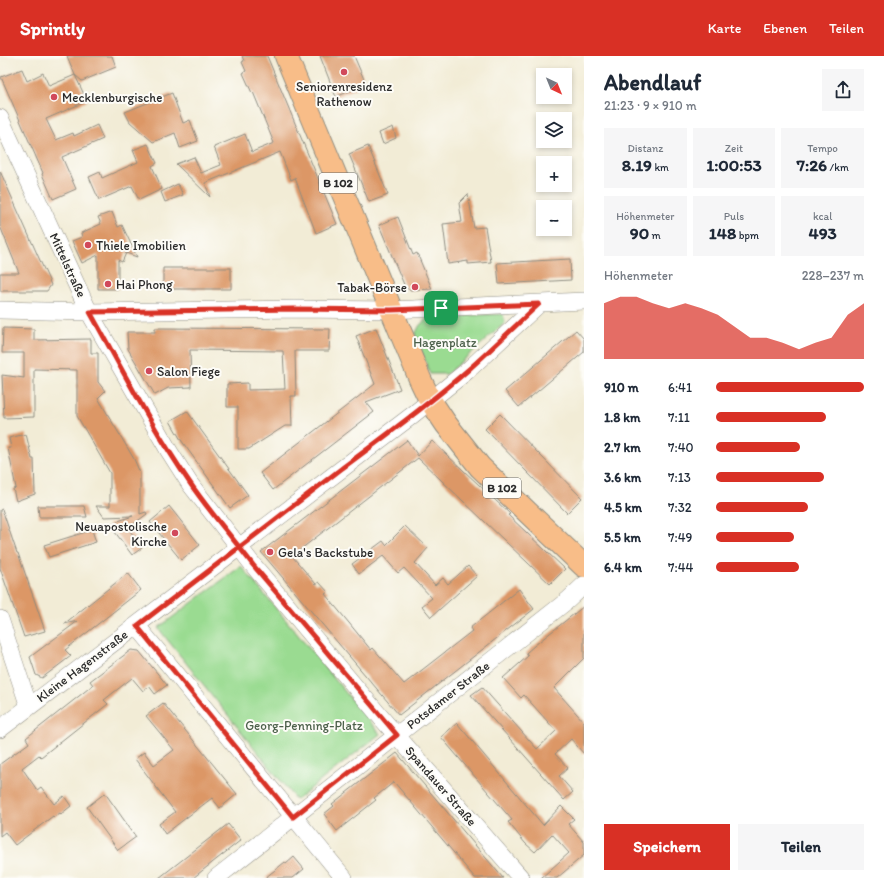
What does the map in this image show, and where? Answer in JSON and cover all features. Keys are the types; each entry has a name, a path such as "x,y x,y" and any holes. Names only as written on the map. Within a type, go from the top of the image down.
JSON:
{"main road":[{"name":"B 102","path":"286,56 391,310 430,400 450,429 480,467 584,566"}],"street":[{"name":"Mittelstraße","path":"0,118 90,312 169,451 190,484 239,547"},
{"path":"0,310 90,312 294,309 391,310 584,301"},
{"name":"Kleine Hagenstraße","path":"0,729 137,626 467,371 539,304"},
{"name":"Spandauer Straße","path":"239,547 397,735 521,878"},
{"name":"Potsdamer Straße","path":"216,878 568,600 584,585"},
{"path":"0,619 29,707"},
{"path":"137,626 344,878"}],"green space":[{"name":"Hagenplatz","path":"503,314 505,323 447,374 430,374 415,334 420,325 429,317"},
{"name":"Georg-Penning-Platz","path":"241,566 380,734 296,800 158,628"}],"building":[{"path":"67,56 112,56 116,67 82,81 75,75"},
{"path":"242,56 267,56 337,224 316,233 295,178 291,180 280,152 205,183 210,197 176,164 194,157 201,173 221,165 214,147 245,134 252,152 274,143 253,92 252,93 243,73 246,71 242,62 244,61"},
{"name":"Seniorenresidenz Rathenow","path":"320,56 354,56 366,84 336,97"},
{"path":"22,69 27,81 43,73 49,86 75,75 87,101 46,119 56,140 73,133 74,136 97,125 103,139 62,157 76,189 53,199 1,77"},
{"path":"172,93 183,123 190,120 198,141 180,148 175,133 153,142 130,122 125,112"},
{"path":"393,127 396,138 383,144 379,133"},
{"path":"148,144 157,163 152,166 162,189 139,200 132,186 99,200 89,177 100,172 102,178 138,162 133,150"},
{"path":"368,146 388,195 369,202 349,154"},
{"path":"0,171 51,285 47,291 0,291 0,273 19,273 0,226"},
{"path":"178,184 183,195 165,202 161,192"},
{"path":"468,194 474,228 485,227 491,262 468,264 468,261 448,264 443,224 462,222 459,203"},
{"path":"112,212 118,227 122,225 137,257 126,253 122,262 118,260 118,289 98,289 98,255 82,263 72,241 82,237 81,233 101,224 98,217"},
{"path":"398,217 413,255 417,253 432,289 410,290 405,287 379,225"},
{"path":"570,259 571,280 499,284 497,263"},
{"path":"163,268 231,268 231,289 163,289"},
{"path":"3,328 34,329 34,340 91,339 91,353 98,353 98,382 105,391 98,398 134,459 140,473 140,514 146,512 147,514 128,528 142,548 132,555 109,524 133,516 104,517 96,506 110,506 110,473 77,416 77,370 34,369 34,417 4,418 2,375 24,378 24,353 2,353"},
{"path":"155,328 330,329 329,351 295,351 296,396 291,396 292,426 285,426 249,449 238,449 238,407 227,407 227,384 248,383 248,390 285,389 283,351 190,350 191,387 168,388 155,395 128,349 127,332 155,332"},
{"path":"376,328 400,389 366,402 374,412 273,490 260,473 375,384 356,336"},
{"path":"576,330 584,339 584,352 519,407 505,391"},
{"path":"187,411 248,495 230,508 181,440 170,421"},
{"path":"500,414 582,498 567,513 485,429"},
{"path":"26,434 32,459 34,459 35,494 16,501 13,489 16,488 8,448 11,448 9,438"},
{"path":"407,440 418,456 432,441 510,514 508,515 565,569 550,584 418,458 292,556 316,584 319,582 328,592 325,594 371,650 373,648 404,684 472,631 470,628 519,589 534,609 399,715 261,552"},
{"path":"38,506 84,506 87,517 39,517"},
{"name":"Neuapostolische Kirche","path":"169,506 200,545 181,560 150,522"},
{"path":"2,509 45,631 24,637 0,568 0,510"},
{"path":"405,526 428,548 415,563 435,585 443,578 448,584 468,566 477,576 431,617 422,606 432,598 404,568 398,573 383,556 359,574 352,564 383,541 386,545"},
{"path":"92,530 96,542 49,557 44,545"},
{"path":"128,573 141,590 65,650 71,656 42,678 36,675 30,657 78,621 64,624"},
{"path":"584,606 584,658 554,688 584,722 584,754 571,739 555,754 568,768 559,776 573,792 564,800 471,695 482,687 537,749 556,731 524,695 521,698 503,678 528,656 526,653 535,645"},
{"path":"131,650 139,651 167,685 155,694 149,686 143,691 132,678 104,700 108,704 41,757 39,755 22,768 37,790 41,787 54,804 64,796 71,806 61,814 60,813 54,817 53,816 15,845 5,832 0,836 0,764 29,743 26,738 93,685 90,681"},
{"path":"163,703 237,794 220,808 212,798 165,834 159,824 175,812 135,759 144,752 154,765 174,750 146,716"},
{"path":"457,723 543,825 561,806 574,819 568,824 584,842 584,855 557,878 541,878 569,853 552,834 535,852 525,843 508,822 512,820 441,737"},
{"path":"397,753 503,878 475,878 394,782 374,798 376,800 337,831 324,814 334,806 332,804"},
{"path":"105,793 136,837 118,850 87,807"},
{"path":"228,824 241,840 193,878 159,878"},
{"path":"294,857 304,869 293,878 265,878 285,862 286,864"}],"place":[{"name":"Seniorenresidenz Rathenow","path":"344,72"},
{"name":"Mecklenburgische","path":"54,97"},
{"name":"Thiele Imobilien","path":"88,245"},
{"name":"Hai Phong","path":"108,284"},
{"name":"Tabak-Börse","path":"415,287"},
{"name":"Salon Fiege","path":"149,371"},
{"name":"Neuapostolische Kirche","path":"175,533"},
{"name":"Gela's Backstube","path":"270,552"}],"route":[{"path":"441,308 391,310 294,309 90,312 169,451 190,484 239,547 253,565 397,735 293,817 137,626 163,605 239,547 282,514 410,417 467,371 539,304 441,308"}]}
